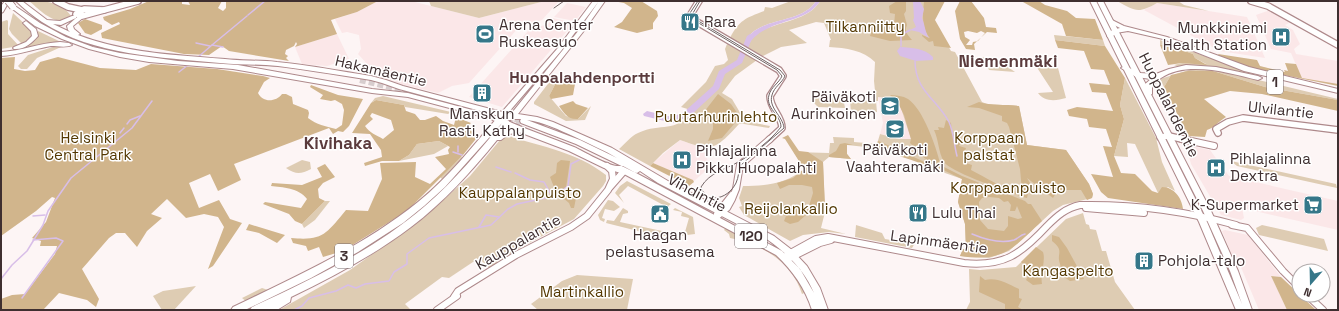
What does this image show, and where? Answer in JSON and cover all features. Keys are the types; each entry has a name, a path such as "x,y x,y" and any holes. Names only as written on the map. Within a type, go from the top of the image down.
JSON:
{"highway":[{"name":"1","path":"1110,21 1130,29 1157,36 1259,73 1338,91"},
{"path":"1110,36 1115,30 1130,29"},
{"name":"1","path":"1125,68 1138,75 1152,77 1183,69 1211,68 1338,96"},
{"path":"1148,94 1148,85 1158,76"},
{"name":"3","path":"255,310 307,285 349,262 408,224 447,191 491,143 506,118"},
{"name":"3","path":"236,310 344,257 401,220 446,182 506,118"},
{"path":"491,143 507,132 521,126"},
{"path":"270,310 307,285"}],"main road":[{"name":"Hakamäentie","path":"8,1 25,17 45,30 81,46 124,56 165,58 290,69 362,83 378,92 395,92 441,100"},
{"path":"1,11 3,6 8,1"},
{"name":"Hakamäentie","path":"19,1 42,20 63,32 130,51 165,58"},
{"path":"506,118 596,1"},
{"path":"506,118 521,106 583,29 602,1"},
{"name":"Huopalahdentie","path":"1093,1 1160,137 1234,271 1248,310"},
{"name":"Huopalahdentie","path":"1100,1 1170,138 1206,220 1240,310"},
{"path":"42,20 56,23 64,22 79,14"},
{"path":"79,14 72,23 70,29 87,40"},
{"path":"25,17 26,23 35,33 34,38 27,47"},
{"path":"1,54 27,47 52,43 81,46"},
{"path":"1,50 17,50"},
{"name":"Hakamäentie","path":"216,63 234,67 362,83 371,78 384,81 400,88 506,118"},
{"path":"378,92 383,87 384,81"},
{"path":"521,106 524,112 537,120"},
{"name":"Vihdintie","path":"506,118 537,120 565,130 625,165 719,214"},
{"name":"Vihdintie","path":"506,118 607,166 625,165"},
{"name":"Vihdintie","path":"521,126 578,142 664,183 719,214 766,244 789,256 807,270 815,284 824,310"},
{"name":"Vihdintie","path":"789,256 805,283 816,310"}],"street":[{"path":"56,1 79,14 105,10 138,1"},
{"path":"699,1 691,13 691,18 780,71 783,75 782,79 772,91 770,99 772,109 783,126 780,131 740,164 734,192 719,214"},
{"path":"1248,1 1268,6 1338,45"},
{"name":"Ulvilantie","path":"1160,137 1208,147 1214,146 1218,133 1221,131 1222,125 1234,119 1243,118 1338,130"},
{"name":"Kauppalantie","path":"437,310 472,286 473,283 516,255 576,224 590,213 625,165"},
{"name":"Kauppalantie","path":"607,166 613,174 608,190"},
{"name":"Lapinmäentie","path":"789,256 820,243 838,239 955,261 993,263 1007,260 1020,252 1049,224 1066,211 1097,208 1206,220"},
{"path":"1206,220 1247,228 1291,279"},
{"path":"1316,303 1323,310"}],"shaded area":[{"path":"378,1 411,1 479,18 545,1 559,1 542,20 520,26 469,83 452,86 438,93 401,84 378,76 358,54 361,49 359,35 347,32 342,33 335,19 357,12"},
{"path":"816,1 820,1 805,15 763,31 754,37 747,47 744,45 749,36 757,29 767,24 800,14 809,9"},
{"path":"913,1 920,1 924,9 922,18 929,38 919,32 910,30 916,27 913,20"},
{"path":"567,3 586,7 575,21 554,17"},
{"path":"1157,3 1247,17 1265,58 1220,51 1144,10"},
{"path":"1270,10 1291,22 1285,25 1293,30 1300,44 1294,49 1296,54 1338,61 1338,85 1302,79 1291,53 1271,49 1256,15"},
{"path":"553,18 574,23 502,107 469,97 529,30 548,24"},
{"path":"337,34 349,59 327,66 302,64 295,47"},
{"path":"900,47 922,50 930,54 933,57 933,60 916,61 900,56 897,51"},
{"name":"Päiväkoti Vaahteramäki","path":"878,97 899,99 911,139 899,139 880,134 883,123"},
{"name":"Pihlajalinna Pikku Huopalahti","path":"680,140 703,148 710,167 694,181 653,163"},
{"path":"1186,145 1210,150 1229,176 1338,201 1338,230 1242,208 1244,218 1241,220 1221,215 1191,164"},
{"path":"1225,230 1248,235 1281,277 1271,276 1287,310 1259,310 1240,265 1234,260 1222,231"}],"green space":[{"path":"29,1 52,3 62,7 71,16 66,20 55,20 43,13"},
{"path":"149,1 182,1 182,4 190,5 188,1 222,1 218,8 223,11 226,8 226,1 378,1 357,12 331,20 337,34 295,47 297,44 296,42 294,46 286,50 285,54 288,56 286,58 289,61 229,51 222,46 209,55 184,54 102,38 101,33 120,24 119,22 112,25 104,20 103,17 130,9"},
{"path":"429,1 545,1 479,18 431,6"},
{"path":"613,1 641,1 657,11 658,16 653,23 653,29 637,33 614,27 622,22 632,8 624,3"},
{"path":"791,1 816,1 809,9 800,14 767,24 757,29 749,36 744,45 730,38 740,23 764,11 765,7 772,8"},
{"name":"Korppaanpuisto","path":"820,1 943,1 933,20 951,51 955,52 982,102 987,104 1019,106 1027,145 1066,150 1089,184 1093,194 1092,198 1063,205 1053,211 1009,251 989,258 960,256 963,249 966,250 965,224 958,202 962,179 945,173 935,165 875,148 847,145 847,154 851,159 829,157 823,162 825,212 821,228 846,234 829,232 803,235 790,241 744,215 739,207 742,206 739,198 743,186 768,185 783,181 797,174 804,169 794,152 829,153 830,143 834,143 833,137 854,138 854,142 877,144 880,134 899,139 911,139 898,99 878,97 878,101 876,101 874,81 875,62 860,52 829,47 831,40 824,23 816,22 789,30 807,43 781,47 763,56 747,47 756,34 772,26 808,13 815,8"},
{"path":"897,1 906,1 906,11 904,14 907,25 906,32 912,40 890,41 870,36 870,29 873,27 894,25 895,14 890,13 889,6"},
{"path":"924,1 945,1 935,20 951,48 934,46 933,41 929,42 922,36 930,38 924,26"},
{"path":"960,1 971,1 984,18 986,27 996,28 997,33 987,32 981,37 985,33 981,31 977,33 968,31 964,32 965,37 970,40 966,45 972,45 973,42 977,41 974,44 975,50 966,49 960,39 955,11"},
{"path":"1014,1 1039,1 1045,5 1067,11 1076,18 1095,19 1103,40 1066,36 1062,24 1023,2"},
{"path":"1117,1 1178,1 1184,5 1209,11 1157,3 1145,9 1137,10"},
{"path":"13,13 31,30 33,34 31,39 22,44 9,29"},
{"path":"85,19 102,25 102,29 91,35 85,33 78,23"},
{"path":"7,20 8,34 19,46 1,49 1,22"},
{"path":"38,31 61,42 28,48 28,45 37,35"},
{"path":"1054,35 1103,40 1105,46 1055,40"},
{"path":"1055,40 1105,46 1125,78 1120,105 1124,119 1114,156 1121,173 1135,174 1152,191 1158,193 1162,187 1166,187 1174,191 1181,201 1183,209 1108,198 1101,192 1091,174 1113,177 1103,146 1112,147 1106,129 1089,127 1087,119 1069,116 1067,110 1077,107 1113,111 1106,93 1092,92 1089,83 1110,85 1104,70 1091,69 1084,51 1058,48"},
{"path":"1160,40 1257,76 1214,67 1179,67 1174,65 1182,63 1206,64 1195,58 1193,54 1165,44 1160,45"},
{"name":"Puutarhurinlehto","path":"727,44 757,60 735,76 722,93 732,99 745,121 770,126 769,128 739,124 718,144 707,147 680,140 663,153 650,166 619,149 635,134 654,128 674,125 687,118 694,111 681,107 706,82 715,66 724,64 728,60 725,49"},
{"path":"1165,44 1193,54 1195,58 1207,65 1182,63 1168,65 1160,45"},
{"path":"53,47 61,47 37,58 27,69 21,69 18,66 28,55"},
{"path":"1218,54 1257,60 1260,66 1285,72 1284,70 1288,71 1285,63 1296,64 1302,78 1338,84 1338,86 1259,70 1220,57"},
{"name":"Helsinki Central Park","path":"15,57 14,69 25,71 35,70 40,62 58,57 100,68 136,70 151,64 217,69 263,76 270,78 264,82 258,93 260,96 266,100 273,100 282,94 286,94 292,97 293,104 308,110 308,118 321,125 336,129 342,125 344,110 342,104 335,100 331,101 320,99 323,95 310,87 311,85 338,95 363,99 349,126 343,132 338,131 333,134 329,128 234,164 241,180 218,191 210,174 189,183 199,208 219,200 230,219 242,223 213,266 208,269 224,227 218,217 204,214 186,218 167,199 151,214 162,218 147,231 137,247 125,233 116,233 109,238 82,269 99,299 96,307 87,300 59,293 43,310 1,310 1,299 12,295 25,294 55,254 57,246 40,246 41,241 32,238 46,222 55,198 52,197 36,211 1,236 1,58"},
{"path":"982,57 1002,63 1015,72 989,70"},
{"path":"1036,66 1058,68 1066,98 1050,100 1044,98 1038,93 1053,92"},
{"path":"1206,69 1225,72 1338,100 1265,87 1213,71 1174,75 1189,70"},
{"path":"1188,71 1213,71 1265,87 1338,100 1338,111 1262,94 1230,91 1204,99 1226,117 1207,130 1205,137 1188,136 1164,87 1171,75"},
{"path":"554,76 559,77 549,96 566,116 578,119 591,106 585,120 566,121 534,104"},
{"path":"1171,76 1164,87 1160,79"},
{"path":"559,77 573,79 575,84 573,95 551,99 549,96"},
{"path":"1125,78 1156,138 1162,162 1175,191 1168,187 1158,193 1135,144 1127,143 1128,157 1114,156 1124,119 1120,105"},
{"path":"718,94 731,104 740,117 722,138 708,141 713,129 713,120 704,112"},
{"path":"890,95 904,97 914,104 928,128 940,163 937,165 924,160 926,159 921,156 910,143 911,139 904,115 898,103"},
{"path":"383,96 451,112 448,114 405,107 404,105 376,100 371,103 375,98"},
{"path":"843,97 845,108 818,107 813,102 815,98"},
{"path":"376,100 404,105 406,111 415,114 420,120 425,120 436,116 443,121 454,125 456,117 471,123 467,127 459,128 461,132 470,130 479,135 463,155 407,211 343,251 323,257 319,247 308,251 306,246 293,243 291,238 310,238 323,234 346,210 368,211 382,179 380,163 416,162 415,177 430,184 446,169 435,157 449,154 448,150 450,147 439,141 417,144 409,155 399,161 382,161 365,166 364,163 382,157 381,150 370,134 352,133 371,103","holes":["372,113 391,120 394,130 383,139 371,132 365,126 373,119 370,116"]},
{"path":"850,100 876,101 877,112 861,111 851,113"},
{"path":"573,101 576,104 588,108 578,119 569,117 559,106"},
{"path":"979,102 1019,106 1027,145 1066,150 1089,184 1093,194 1092,198 1087,200 1081,190 1058,190 1053,198 1027,178 1030,183 1027,198 980,181 957,171 944,162 934,130 939,130 938,127 944,128 946,120 951,123 952,134 955,135 954,139 961,142 959,146 966,148 963,157 966,163 972,165 971,170 1008,189 1021,193 1020,169 1009,127 1007,123 1002,121 1002,116 979,108 967,107"},
{"name":"Reijolankallio","path":"788,135 799,151 808,152 823,162 825,206 814,208 798,222 790,224 784,221 786,216 773,211 774,208 786,207 794,210 809,206 813,193 812,187 789,185 780,189 777,183 793,178 804,169 785,139 782,138"},
{"name":"Kauppalanpuisto","path":"509,136 571,155 595,167 606,175 606,181 574,219 518,249 489,268 479,258 449,278 442,277 405,304 411,310 279,310 350,270 423,218 470,176 500,140"},
{"path":"439,141 448,146 434,154 399,161 409,155 417,144"},
{"path":"878,141 929,164 927,165 888,153 865,148 877,144"},
{"path":"845,143 853,145 847,145 847,154 851,159 829,157 829,155 836,151 840,144"},
{"path":"461,157 463,158 424,199 399,219 378,233 336,258 247,302 242,298 262,288 268,290 314,268 382,228 403,213 442,179 440,177"},
{"path":"302,160 310,162 311,169 298,173 286,168"},
{"path":"561,160 570,161 566,188 570,191 571,197 576,198 574,208 571,208 569,203 556,192 550,177 556,173 557,163"},
{"path":"1231,161 1336,184 1337,188 1237,166"},
{"path":"653,163 693,180 694,182 689,186 650,166"},
{"path":"325,164 335,177 323,183 318,189 319,198 325,201 302,224 295,221 289,214 263,204 265,202 301,208 307,199 304,195 295,190 271,186 272,183 302,185 322,177 317,168"},
{"path":"942,166 962,176 1031,204 1042,221 1022,240 1006,252 987,257 960,256 963,249 966,250 965,224 958,202 962,179 939,168","holes":["982,198 999,198 1004,202 1008,201 1011,205 1010,211 1015,211 1017,206 1022,218 1018,219 1008,216 1008,226 1004,231 988,229 980,220 979,202"]},
{"path":"627,181 671,204 667,207 628,186 619,195 624,203 615,193 620,186"},
{"path":"448,182 440,193 408,219 366,248 344,261 252,308 251,305 326,269"},
{"path":"608,200 613,201 620,207 614,211 605,209 602,218 605,219 604,222 600,220 598,215"},
{"path":"325,201 330,201 315,220 304,228 302,224"},
{"path":"623,208 628,211 628,213 623,214 620,222 676,234 676,237 654,235 606,223 607,220 614,221"},
{"path":"675,208 693,217 695,234 679,236 680,231 685,232 689,218 681,216 682,212 673,210"},
{"name":"Kangaspelto","path":"1083,213 1086,224 1089,225 1090,229 1096,230 1102,251 1106,251 1115,282 1135,310 966,310 970,302 969,269 980,270 1016,267 1066,219"},
{"path":"249,224 285,235 277,243 259,233 246,230"},
{"path":"856,225 882,233 885,239 903,242 908,247 913,244 909,241 915,243 912,248 855,237"},
{"path":"1262,225 1324,239 1328,251 1259,235 1256,228"},
{"path":"726,227 772,252 789,265 807,292 802,294 791,273 774,256 753,245 730,238 729,234 724,230"},
{"path":"1052,235 1059,237 1067,248 1084,279 1070,281 1064,277 1059,260 1059,250 1056,244 1052,241"},
{"path":"1036,247 1043,252 1044,256 1042,284 1033,285 1026,280 1029,274 1026,266 1021,262"},
{"name":"Martinkallio","path":"577,275 633,279 627,310 538,310 531,304 562,281"},
{"path":"980,276 985,280 998,280 1019,289 1019,298 1022,299 1018,307 1023,310 1005,310 1005,304 979,292"},
{"path":"1271,276 1281,277 1291,286 1291,303 1309,303 1316,310 1287,310"},
{"path":"196,286 174,310 162,310 153,296 163,291"}],"waterway":[{"path":"248,15 265,1"},
{"path":"212,45 247,16"},
{"path":"901,46 901,35 910,30"},
{"path":"647,114 673,120 687,114 716,87 722,73 740,61 750,36"},
{"path":"196,43 210,46"},
{"path":"197,58 212,45"},
{"path":"212,45 223,47"},
{"path":"915,61 919,80 949,122 957,156"},
{"path":"179,72 188,65"},
{"path":"34,240 43,225 48,211 71,178 132,128 152,101"},
{"path":"127,124 130,120 140,116"},
{"path":"120,133 124,128"},
{"path":"458,146 458,152"},
{"path":"453,152 462,155"},
{"path":"559,193 568,186 571,164 579,160"},
{"path":"496,167 511,172"},
{"path":"515,173 530,180 544,182 552,196"},
{"path":"294,310 302,306 309,298 336,291 348,285 356,288 365,284 389,281 394,272 407,264 407,254 429,238 491,225 508,209 517,204 555,196"},
{"path":"33,216 45,215"},
{"path":"479,227 486,215 499,217"},
{"path":"972,234 998,241 1014,240 1025,234"},
{"path":"22,298 63,241 56,238 34,240"},
{"path":"1,279 12,265 27,251 34,240"}],"tunnel":[{"path":"360,80 407,91"},
{"path":"506,117 523,121"},
{"path":"507,122 520,125"}],"tram line":[{"path":"554,8 564,1"},
{"path":"698,1 690,13 692,19 777,70 782,76 771,90 768,100 771,108 779,119 781,127 757,150 713,175 705,182 701,187 706,195 712,198 718,198 730,191 734,186 737,181 741,165 784,128 771,100 774,90 785,76 780,70 695,19 693,13 700,1"}],"place":[{"name":"Rara","path":"690,22"},
{"name":"Arena Center Ruskeasuo","path":"485,34"},
{"name":"Munkkiniemi Health Station","path":"1281,37"},
{"name":"Manskun Rasti, Kathy","path":"482,93"},
{"name":"Päiväkoti Aurinkoinen","path":"890,106"},
{"name":"Päiväkoti Vaahteramäki","path":"895,129"},
{"name":"Pihlajalinna Pikku Huopalahti","path":"682,160"},
{"name":"Pihlajalinna Dextra","path":"1216,168"},
{"name":"K-Supermarket","path":"1313,205"},
{"name":"Lulu Thai","path":"918,213"},
{"name":"Haagan pelastusasema","path":"660,214"},
{"name":"Pohjola-talo","path":"1144,261"}],"district":[{"name":"Niemenmäki","path":"1008,61"},
{"name":"Huopalahdenportti","path":"582,77"},
{"name":"Kivihaka","path":"338,143"}],"park label":[{"name":"Tilkanniitty","path":"865,27"},
{"name":"Korppaan palstat","path":"989,146"}]}
